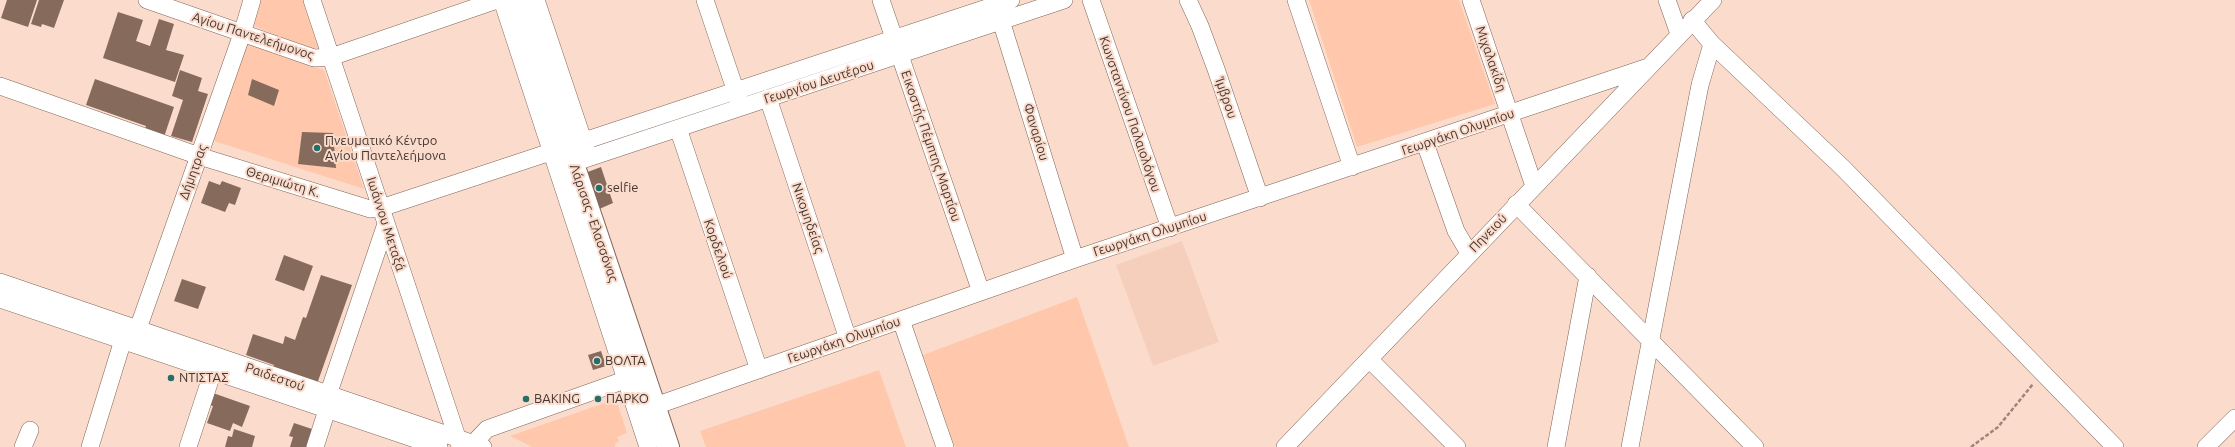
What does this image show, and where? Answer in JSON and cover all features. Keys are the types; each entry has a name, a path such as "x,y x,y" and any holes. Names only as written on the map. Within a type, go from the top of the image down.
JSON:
{"highway":[{"name":"Λάρισας - Ελασσόνας","path":"518,0 571,155 635,376 655,406 668,447"}],"street":[{"name":"Αγίου Παντελεήμονος","path":"147,0 314,58 331,57 497,0"},
{"name":"Δήμητρας","path":"90,447 199,156 242,34 252,0"},
{"name":"Ιωάννου Μεταξά","path":"312,0 384,216 469,445"},
{"path":"502,0 571,155"},
{"path":"536,0 571,155"},
{"path":"705,0 741,107"},
{"name":"Εικοστής Πέμπτης Μαρτίου","path":"881,0 980,292"},
{"name":"Κωνσταντίνου Παλαιολόγου","path":"1091,0 1170,228"},
{"name":"Ίμβρου","path":"1188,0 1214,62 1260,198"},
{"path":"1296,0 1352,168"},
{"name":"Μιχαλακίδη","path":"1471,0 1534,186"},
{"path":"1667,0 1679,34"},
{"name":"Πηνειού","path":"1293,444 1516,204 1692,20 1713,0"},
{"name":"Γεωργίου Δευτέρου","path":"571,155 678,128 1002,22 1057,1"},
{"name":"Γεωργίου Δευτέρου","path":"571,155 736,91 1004,2"},
{"name":"Φαναρίου","path":"1004,2 1002,22 1075,259"},
{"path":"1692,20 1712,44 1843,168 2115,447"},
{"path":"1630,447 1700,85 1712,44"},
{"name":"Γεωργάκη Ολυμπίου","path":"655,406 1075,259 1352,168 1648,67"},
{"name":"Θεριμιώτη Κ.","path":"0,86 199,156 370,209 384,216 571,155"},
{"name":"Νικομηδείας","path":"768,98 848,339"},
{"name":"Κορδελιού","path":"678,128 759,370"},
{"path":"1426,143 1456,231 1470,253"},
{"path":"1516,204 1755,447"},
{"path":"315,447 384,216"},
{"path":"1556,447 1588,276"},
{"name":"Ραιδεστού","path":"0,282 213,371 469,445"},
{"name":"Ραιδεστού","path":"0,299 131,338 328,403 439,447"},
{"path":"901,320 945,447"},
{"path":"1370,360 1458,447"},
{"path":"188,447 213,371"},
{"path":"469,445 487,429 635,376 648,447"},
{"path":"2206,447 2235,418"},
{"path":"23,447 30,430"}],"path":[{"path":"1971,447 1998,427 2042,373"}],"shaded area":[{"path":"261,0 305,0 324,47 307,49 252,25"},
{"path":"1309,0 1459,0 1495,104 1357,147"},
{"path":"245,43 324,70 364,189 214,141"},
{"path":"1182,241 1219,342 1153,366 1116,265"},
{"path":"1077,297 1129,447 955,447 923,355"},
{"path":"879,370 906,447 706,447 700,431"},
{"path":"613,400 618,405 627,433 617,437 619,441 615,444 615,447 532,447 510,436"}],"building":[{"path":"7,0 37,0 28,27 1,18"},
{"path":"39,0 64,0 54,28 42,24 41,27 31,24"},
{"path":"118,12 143,20 136,41 150,46 159,19 174,24 166,50 184,55 175,82 103,58"},
{"path":"180,70 202,78 198,91 208,94 192,142 171,136 183,100 172,96"},
{"path":"95,79 174,107 164,137 145,130 146,126 86,105"},
{"path":"252,79 279,90 274,106 248,95"},
{"name":"Πνευματικό Κέντρο Αγίου Παντελεήμονα","path":"302,132 333,133 336,168 298,164"},
{"name":"selfie","path":"601,167 613,203 597,210 585,173"},
{"path":"209,181 220,185 222,181 241,188 235,205 229,203 225,212 201,203"},
{"path":"284,255 313,266 304,291 275,280"},
{"path":"321,275 352,285 317,384 273,369 274,365 246,355 253,334 283,344 285,336 295,340 303,317 306,318"},
{"path":"182,279 206,287 198,309 174,301"},
{"name":"ΒΟΛΤΑ","path":"601,351 606,366 593,370 588,355"},
{"path":"213,393 250,406 242,427 233,423 230,431 207,423 213,406 209,405"},
{"path":"294,423 315,430 309,447 290,447 293,437 289,436"},
{"path":"234,429 255,436 252,447 225,447 228,436 232,437"}],"place":[{"name":"Πνευματικό Κέντρο Αγίου Παντελεήμονα","path":"317,148"},
{"name":"selfie","path":"599,188"},
{"name":"ΒΟΛΤΑ","path":"597,361"},
{"name":"ΝΤΙΣΤΑΣ","path":"171,378"},
{"name":"BAKING","path":"526,399"},
{"name":"ΠΑΡΚΟ","path":"598,399"}]}
